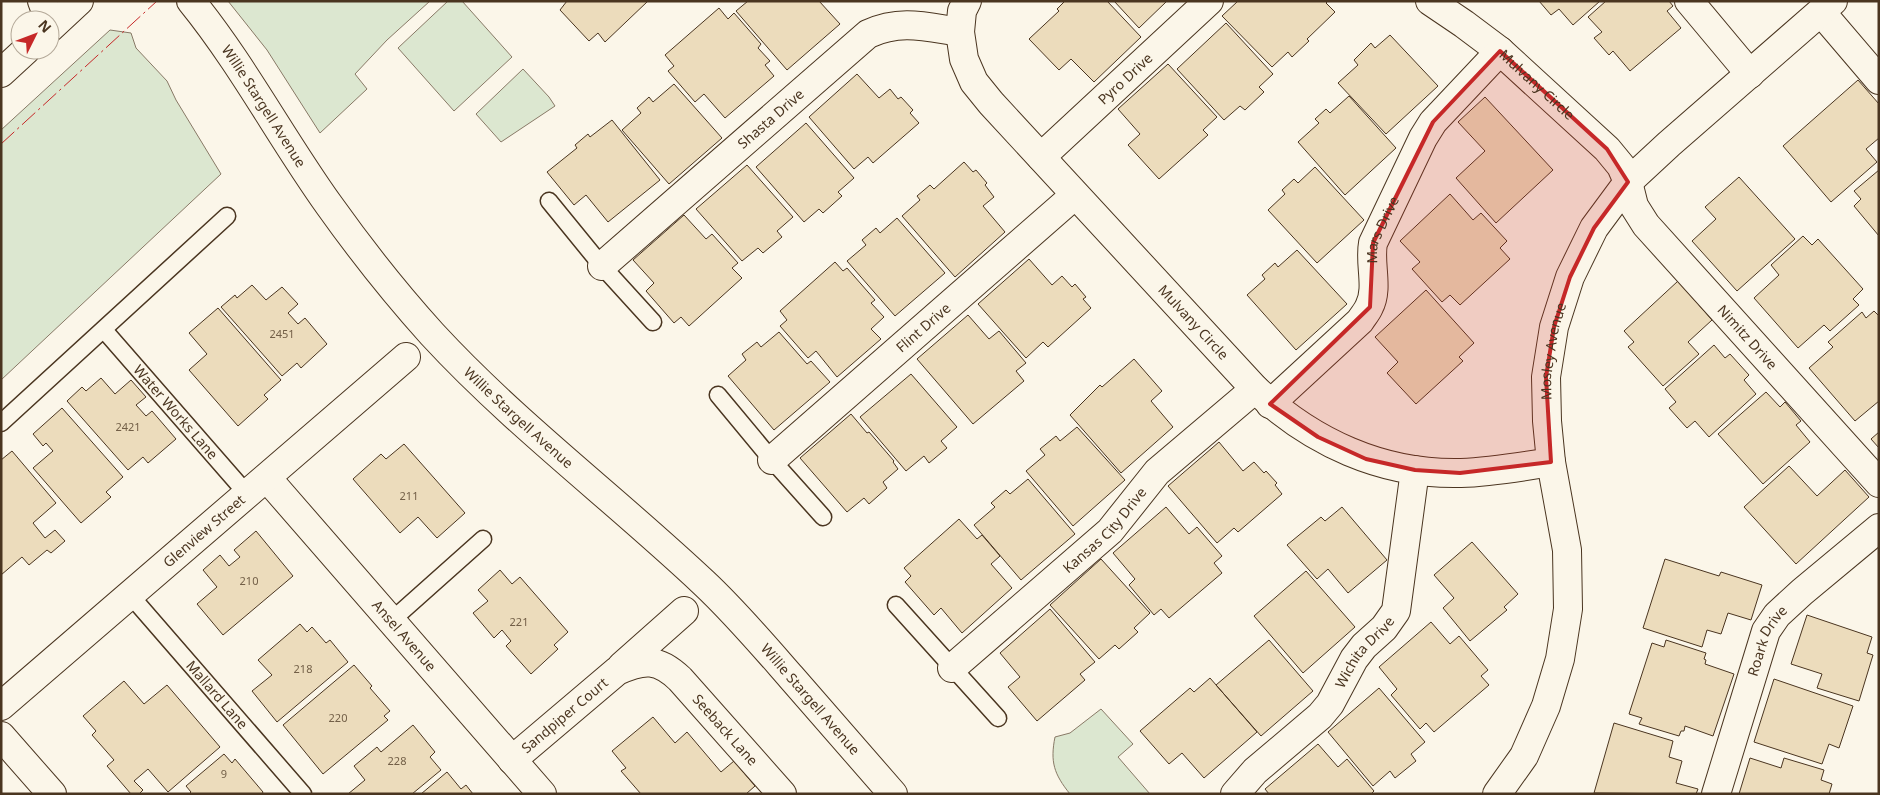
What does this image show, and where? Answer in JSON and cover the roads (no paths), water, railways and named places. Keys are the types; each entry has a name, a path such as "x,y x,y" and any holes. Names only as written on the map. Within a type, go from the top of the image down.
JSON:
{"street":[{"path":"60,16 79,1"},
{"name":"Willie Stargell Avenue","path":"191,1 249,82 328,204 415,315 478,380 706,584 754,634 893,794"},
{"name":"Mulvany Circle","path":"967,1 962,11 960,32 964,58 974,82 1075,195 1262,396 1318,437 1366,459 1414,470 1460,473 1552,462"},
{"name":"Pyro Drive","path":"1041,157 1209,1"},
{"name":"Mulvany Circle","path":"1430,1 1500,51 1607,149 1620,166 1628,182"},
{"path":"1689,1 1750,74"},
{"path":"1827,7 1879,80"},
{"name":"Mosley Avenue","path":"1497,794 1524,756 1546,706 1560,659 1568,609 1567,550 1547,421 1546,377 1554,327 1570,277 1594,228 1628,182 1827,7"},
{"name":"Shasta Drive","path":"602,266 868,34 883,27 900,24 960,32"},
{"name":"Mars Drive","path":"1262,396 1360,320 1370,307 1374,290 1371,256 1373,243 1423,138 1433,122 1500,51"},
{"path":"1,73 15,60"},
{"name":"Nimitz Drive","path":"1628,182 1634,206 1646,225 1879,483"},
{"name":"Flint Drive","path":"772,460 1075,195"},
{"name":"Glenview Street","path":"1,706 131,596 406,357"},
{"name":"Kansas City Drive","path":"952,668 1110,531 1157,472 1262,396"},
{"name":"Wichita Drive","path":"1235,794 1255,771 1320,716 1330,704 1354,659 1364,646 1384,628 1396,611 1414,470"},
{"name":"Ansel Avenue","path":"257,487 391,621 542,794"},
{"name":"Roark Drive","path":"1716,794 1766,631 1777,615 1802,592 1879,528"},
{"name":"Sandpiper Court","path":"512,760 684,611"},
{"name":"Sandpiper Court","path":"617,671 633,664 649,661 666,667"},
{"name":"Seeback Lane","path":"666,667 680,679 782,794"},
{"path":"1,736 52,794"}],"lane":[{"path":"549,201 602,266 653,322"},
{"path":"1,423 227,216"},
{"name":"Water Works Lane","path":"104,330 257,487"},
{"path":"718,394 772,460 823,517"},
{"path":"391,621 483,539"},
{"name":"Mallard Lane","path":"131,596 303,794"},
{"path":"896,605 998,718"}]}
